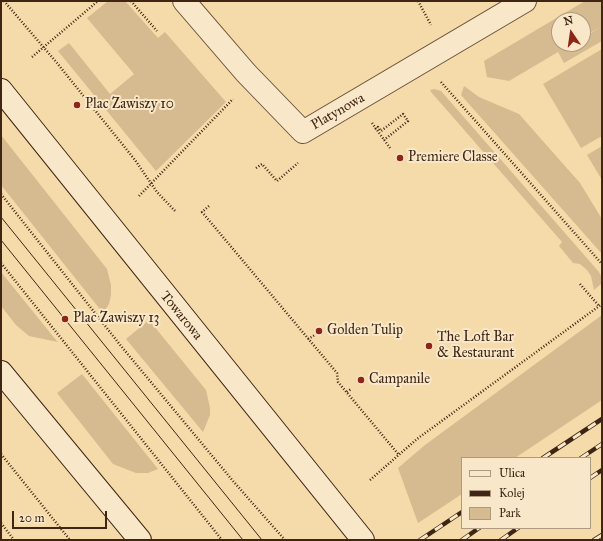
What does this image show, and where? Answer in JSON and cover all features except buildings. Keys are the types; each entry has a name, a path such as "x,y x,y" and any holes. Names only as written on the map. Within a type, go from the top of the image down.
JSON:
{"main road":[{"name":"Platynowa","path":"184,1 246,73 303,132 525,1"},
{"name":"Towarowa","path":"1,90 361,538"},
{"path":"1,372 140,540"}],"path":[{"path":"4,1 44,47 136,160 152,183 176,212"},
{"path":"32,57 98,1"},
{"path":"131,1 157,31"},
{"path":"418,1 433,28"},
{"path":"440,80 602,264"},
{"path":"139,196 238,93"},
{"path":"384,140 408,120 403,114 380,131 378,127 375,129 390,148"},
{"path":"256,168 262,164 277,181 298,163"},
{"path":"1,194 121,346 233,481 285,540"},
{"path":"209,206 202,212 337,373 338,382 399,455"},
{"path":"1,263 222,540"},
{"path":"580,284 599,306"},
{"path":"370,480 417,440 602,304"},
{"path":"308,339 315,335"},
{"path":"347,392 351,389"},
{"path":"1,454 70,540"},
{"path":"1,523 2,528 14,540"}],"green space":[{"path":"108,1 125,1 158,38 165,32 226,102 156,171 58,51 69,43 110,94 134,74 87,18"},
{"path":"585,1 602,1 602,26 591,32 591,12 566,12"},
{"path":"551,21 551,52 558,52 509,81 487,77 484,61"},
{"path":"602,26 602,41 591,47 591,33"},
{"path":"602,49 602,136 581,148 543,84"},
{"path":"558,52 583,52 564,63"},
{"path":"464,86 479,97 519,114 580,183 602,219 602,254 461,95"},
{"path":"434,89 441,91 599,272 602,278 601,284 594,290 591,276 587,270 580,264 573,263 559,246 562,242 431,92 430,90"},
{"path":"1,135 107,269 111,285 111,295 109,304 103,313 1,185"},
{"path":"602,146 602,180 587,155"},
{"path":"1,272 58,342 29,336 16,325 1,306"},
{"path":"602,315 602,400 516,457 461,457 461,495 418,523 398,468 425,445"},
{"path":"149,320 206,390 210,415 203,432 126,339"},
{"path":"82,374 158,469 148,473 136,473 113,464 57,393"}],"tram line":[{"path":"1,217 262,540"},
{"path":"1,240 243,540"}],"railway":[{"path":"545,457 602,419"},
{"path":"582,457 602,444"},
{"path":"591,477 602,470"},
{"path":"420,540 461,513"},
{"path":"462,540 478,529"},
{"path":"501,540 517,529"},
{"path":"594,540 602,535"}],"place":[{"name":"Plac Zawiszy 10","path":"77,105"},
{"name":"Premiere Classe","path":"400,158"},
{"name":"Plac Zawiszy 13","path":"65,319"},
{"name":"Golden Tulip","path":"319,331"},
{"name":"The Loft Bar & Restaurant","path":"429,346"},
{"name":"Campanile","path":"361,380"}]}
